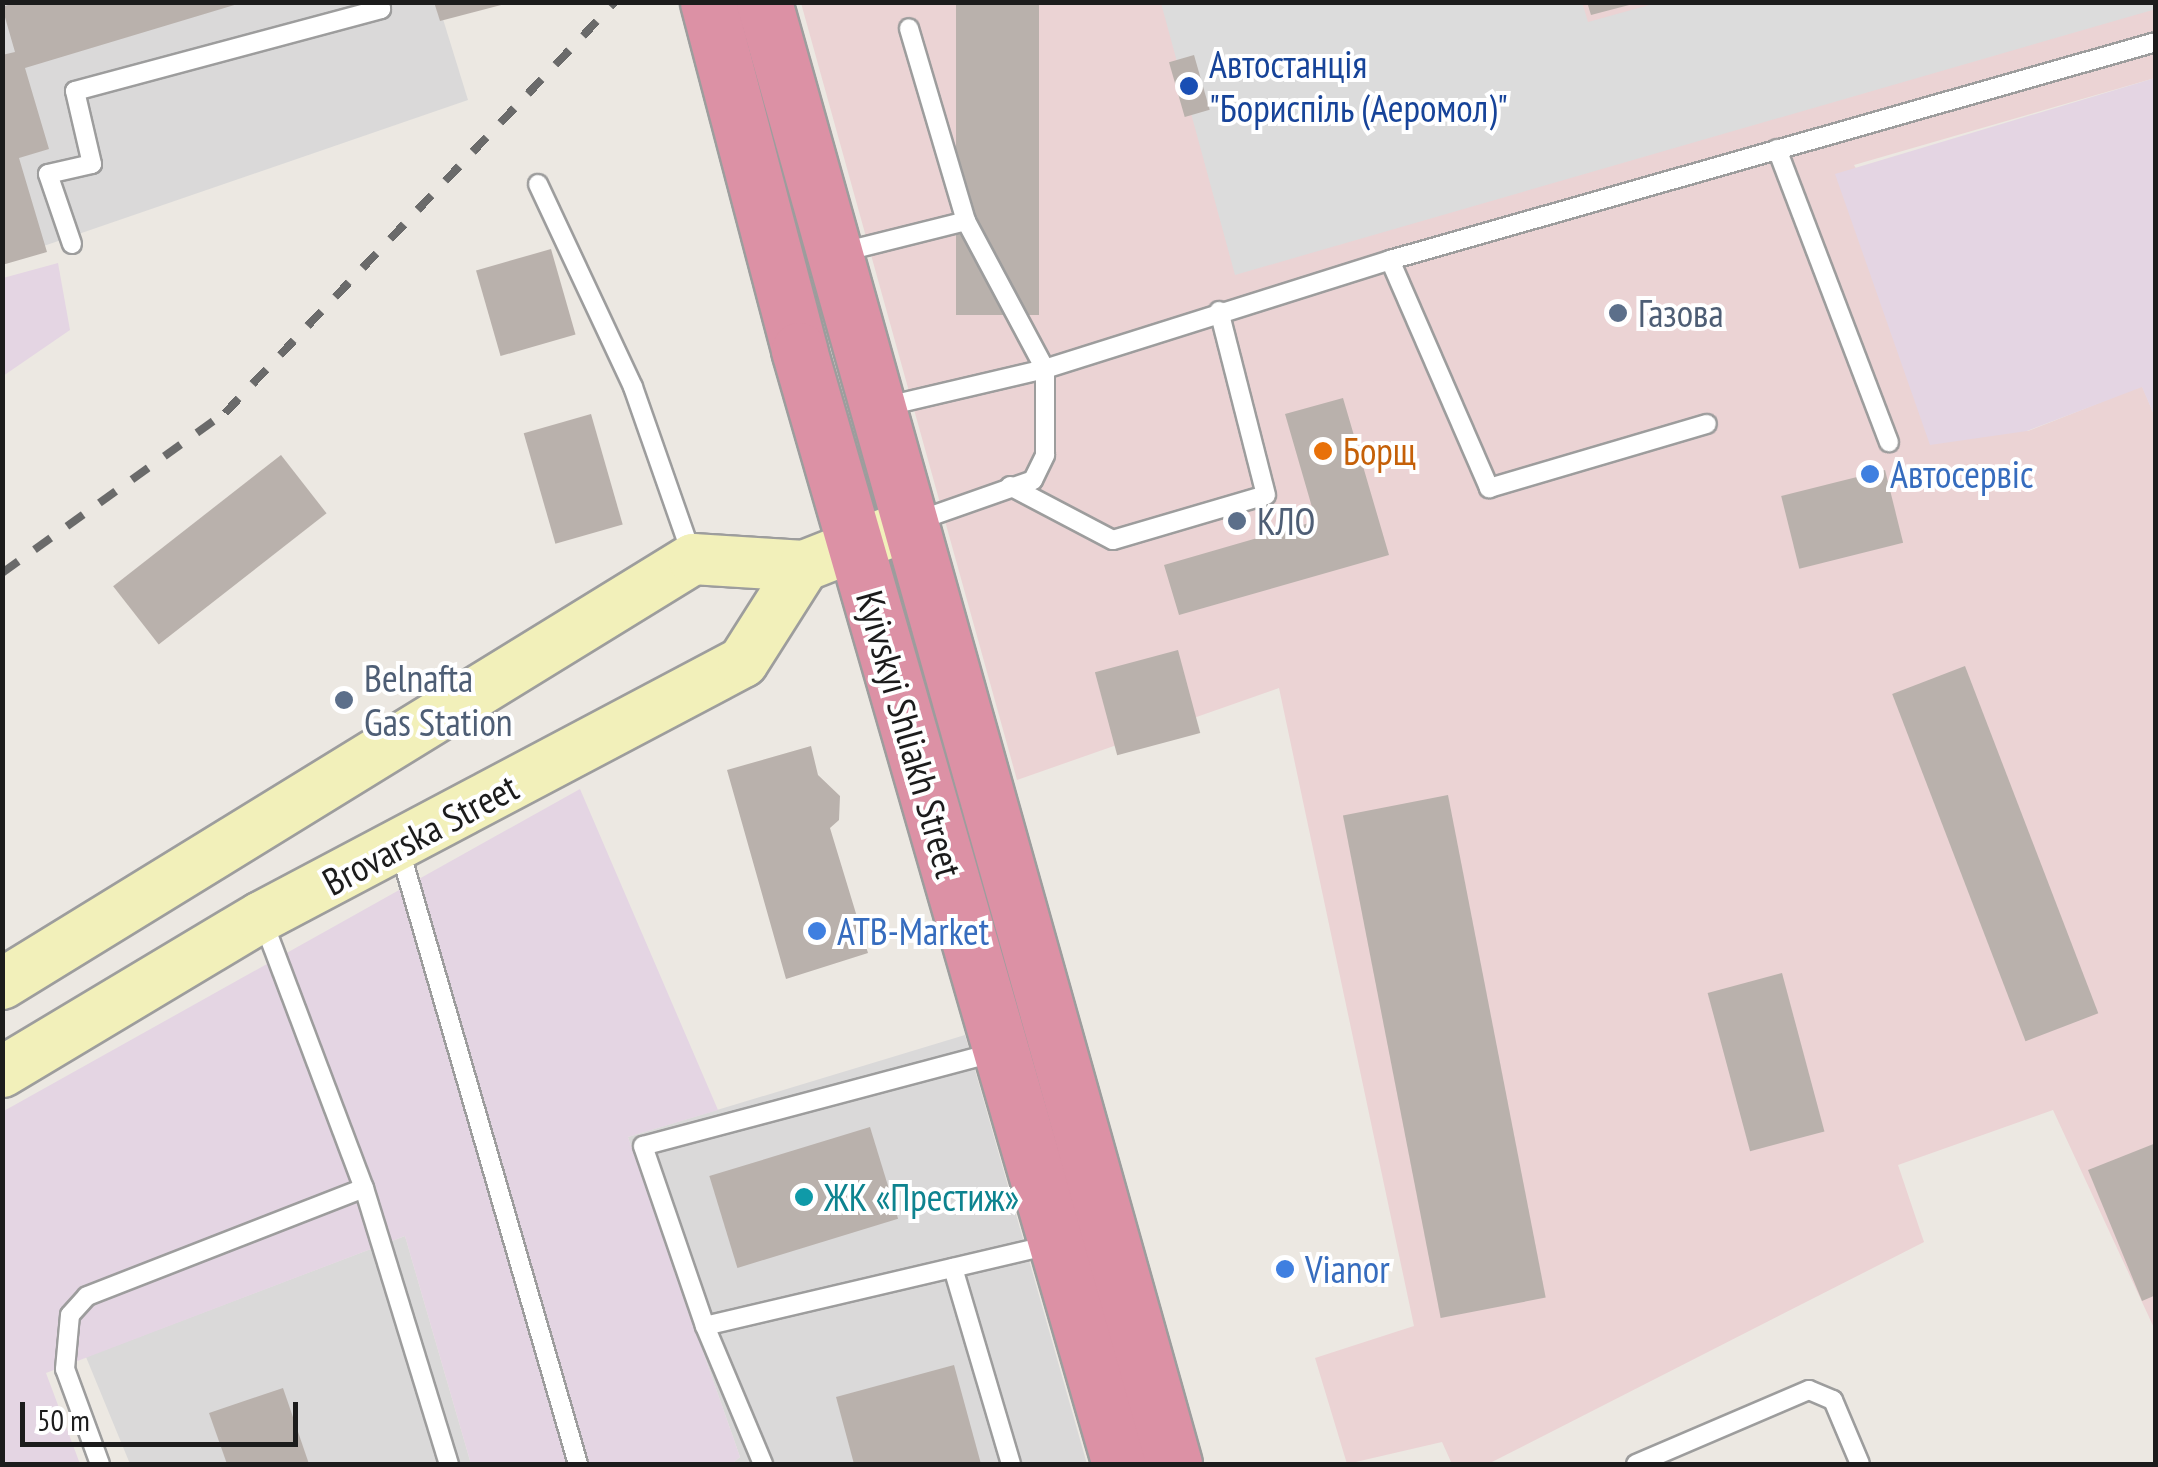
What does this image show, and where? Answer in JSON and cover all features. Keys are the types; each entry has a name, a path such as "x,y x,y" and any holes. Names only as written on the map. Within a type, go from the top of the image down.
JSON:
{"highway":[{"name":"Kyivskyi Shliakh Street","path":"708,2 856,545 1120,1464"},
{"name":"Kyivskyi Shliakh Street","path":"764,2 838,253 1174,1464"}],"street":[{"path":"2,984 693,559 804,566 913,522"},
{"name":"Brovarska Street","path":"2,1072 261,917 743,662 804,566"}],"lane":[{"path":"72,244 48,174 92,164 75,91 381,10 379,2"},
{"path":"909,28 966,221 1045,369 1045,455 1032,480 913,522"},
{"path":"881,407 1045,369 1390,260 2156,42"},
{"path":"1777,148 1889,442"},
{"path":"538,184 633,387 693,559"},
{"path":"838,253 966,221"},
{"path":"1390,260 1489,488 1707,424"},
{"path":"1010,486 1114,540 1266,495 1219,311"},
{"path":"399,846 578,1464"},
{"path":"261,917 364,1188 448,1464"},
{"path":"759,1462 705,1326 643,1146 1001,1050"},
{"path":"100,1464 65,1369 70,1315 87,1296 364,1188"},
{"path":"705,1326 1057,1244"},
{"path":"953,1268 1011,1464"},
{"path":"1636,1464 1809,1390 1833,1400 1860,1464"}],"shaded area":[{"path":"1582,2 1588,22 1660,2 2155,2 2156,9 1235,275 1161,3"},
{"path":"2,3 438,3 468,100 3,260"},
{"path":"801,3 2155,3 2155,78 1854,165 2011,430 2028,431 2142,386 2155,417 2155,1330 2053,1110 1898,1165 1924,1242 1488,1464 1452,1464 1442,1442 1347,1464 1315,1358 1414,1326 1279,688 1017,780"},
{"path":"2155,78 2155,417 2142,387 2027,431 1930,445 1835,174"},
{"path":"58,263 70,330 3,376 3,278"},
{"path":"580,789 718,1110 628,1137 740,1457 732,1464 471,1464 405,1236 46,1373 80,1464 3,1464 2,1112"},
{"path":"965,1035 1087,1464 732,1464 740,1457 628,1137"},
{"path":"405,1236 471,1464 130,1464 86,1357"}],"building":[{"path":"17,2 241,3 25,68 49,149 19,158 47,252 2,265 2,55 15,52 2,7"},
{"path":"434,2 505,2 505,4 440,21"},
{"path":"956,2 1039,2 1039,315 956,315"},
{"path":"1587,2 1633,2 1633,4 1591,15"},
{"name":"Автостанція \"Бориспіль (Аеромол)\"","path":"1194,55 1210,110 1185,117 1169,62"},
{"path":"551,249 576,335 501,356 476,270"},
{"path":"1343,398 1389,555 1179,615 1164,565 1316,521 1285,414"},
{"path":"591,414 623,525 555,544 524,433"},
{"path":"281,455 327,513 159,644 113,586"},
{"path":"1885,470 1903,543 1799,569 1781,496"},
{"path":"1178,650 1200,733 1117,755 1095,672"},
{"path":"1965,666 2098,1013 2025,1041 1892,694"},
{"path":"811,746 818,775 840,796 839,820 830,828 868,953 786,979 727,770"},
{"path":"1448,795 1546,1298 1441,1318 1343,815"},
{"path":"1782,973 1824,1131 1750,1151 1708,993"},
{"name":"ЖК «Престиж»","path":"870,1127 898,1219 737,1268 709,1176"},
{"path":"2156,1143 2156,1295 2142,1301 2088,1170"},
{"path":"954,1365 981,1464 854,1464 836,1397"},
{"path":"283,1388 309,1464 227,1464 209,1413"}],"railway":[{"path":"2,573 225,413 615,2"}],"place":[{"name":"Автостанція \"Бориспіль (Аеромол)\"","path":"1189,86"},
{"name":"Газова","path":"1618,313"},
{"name":"Борщ","path":"1323,451"},
{"name":"Автосервіс","path":"1870,474"},
{"name":"КЛО","path":"1237,521"},
{"name":"Belnafta Gas Station","path":"344,700"},
{"name":"ATB-Market","path":"817,931"},
{"name":"ЖК «Престиж»","path":"804,1197"},
{"name":"Vianor","path":"1285,1269"}]}
